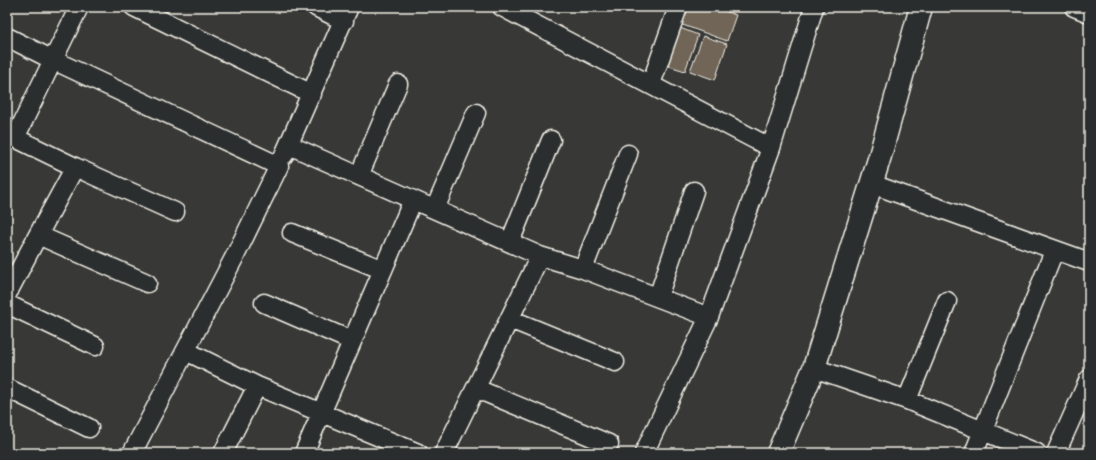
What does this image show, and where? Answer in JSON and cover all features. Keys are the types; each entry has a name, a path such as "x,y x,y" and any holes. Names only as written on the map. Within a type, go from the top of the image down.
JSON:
{"street":[{"path":"79,7 53,60 11,136 75,167 175,212"},
{"path":"134,7 312,94"},
{"path":"132,453 186,351 279,166 346,14 316,7"},
{"path":"502,7 532,14 650,84 771,148"},
{"path":"650,84 678,7"},
{"path":"644,453 709,317 771,148 814,7"},
{"path":"778,453 814,368 872,184 921,7"},
{"path":"1074,7 1089,13"},
{"path":"7,37 279,166"},
{"path":"359,176 398,84"},
{"path":"435,209 476,113"},
{"path":"510,242 551,140"},
{"path":"289,145 540,256 583,269 709,317"},
{"path":"583,269 628,154"},
{"path":"7,294 75,167"},
{"path":"872,184 1089,262"},
{"path":"658,297 694,191"},
{"path":"304,453 413,200"},
{"path":"292,233 383,270"},
{"path":"38,235 147,283"},
{"path":"974,453 984,431 1054,250"},
{"path":"444,453 477,389 540,256"},
{"path":"907,400 947,301"},
{"path":"264,303 352,341"},
{"path":"7,304 95,346"},
{"path":"510,319 615,362"},
{"path":"186,351 257,386 395,449 418,453"},
{"path":"814,368 907,400 1037,453"},
{"path":"1056,453 1089,378"},
{"path":"223,453 257,386"},
{"path":"7,388 90,428"},
{"path":"477,389 608,444"}],"building":[{"path":"686,7 713,7 736,15 727,41 680,24"},
{"path":"680,28 698,35 685,71 666,65"},
{"path":"703,36 727,44 715,80 690,71"}]}
